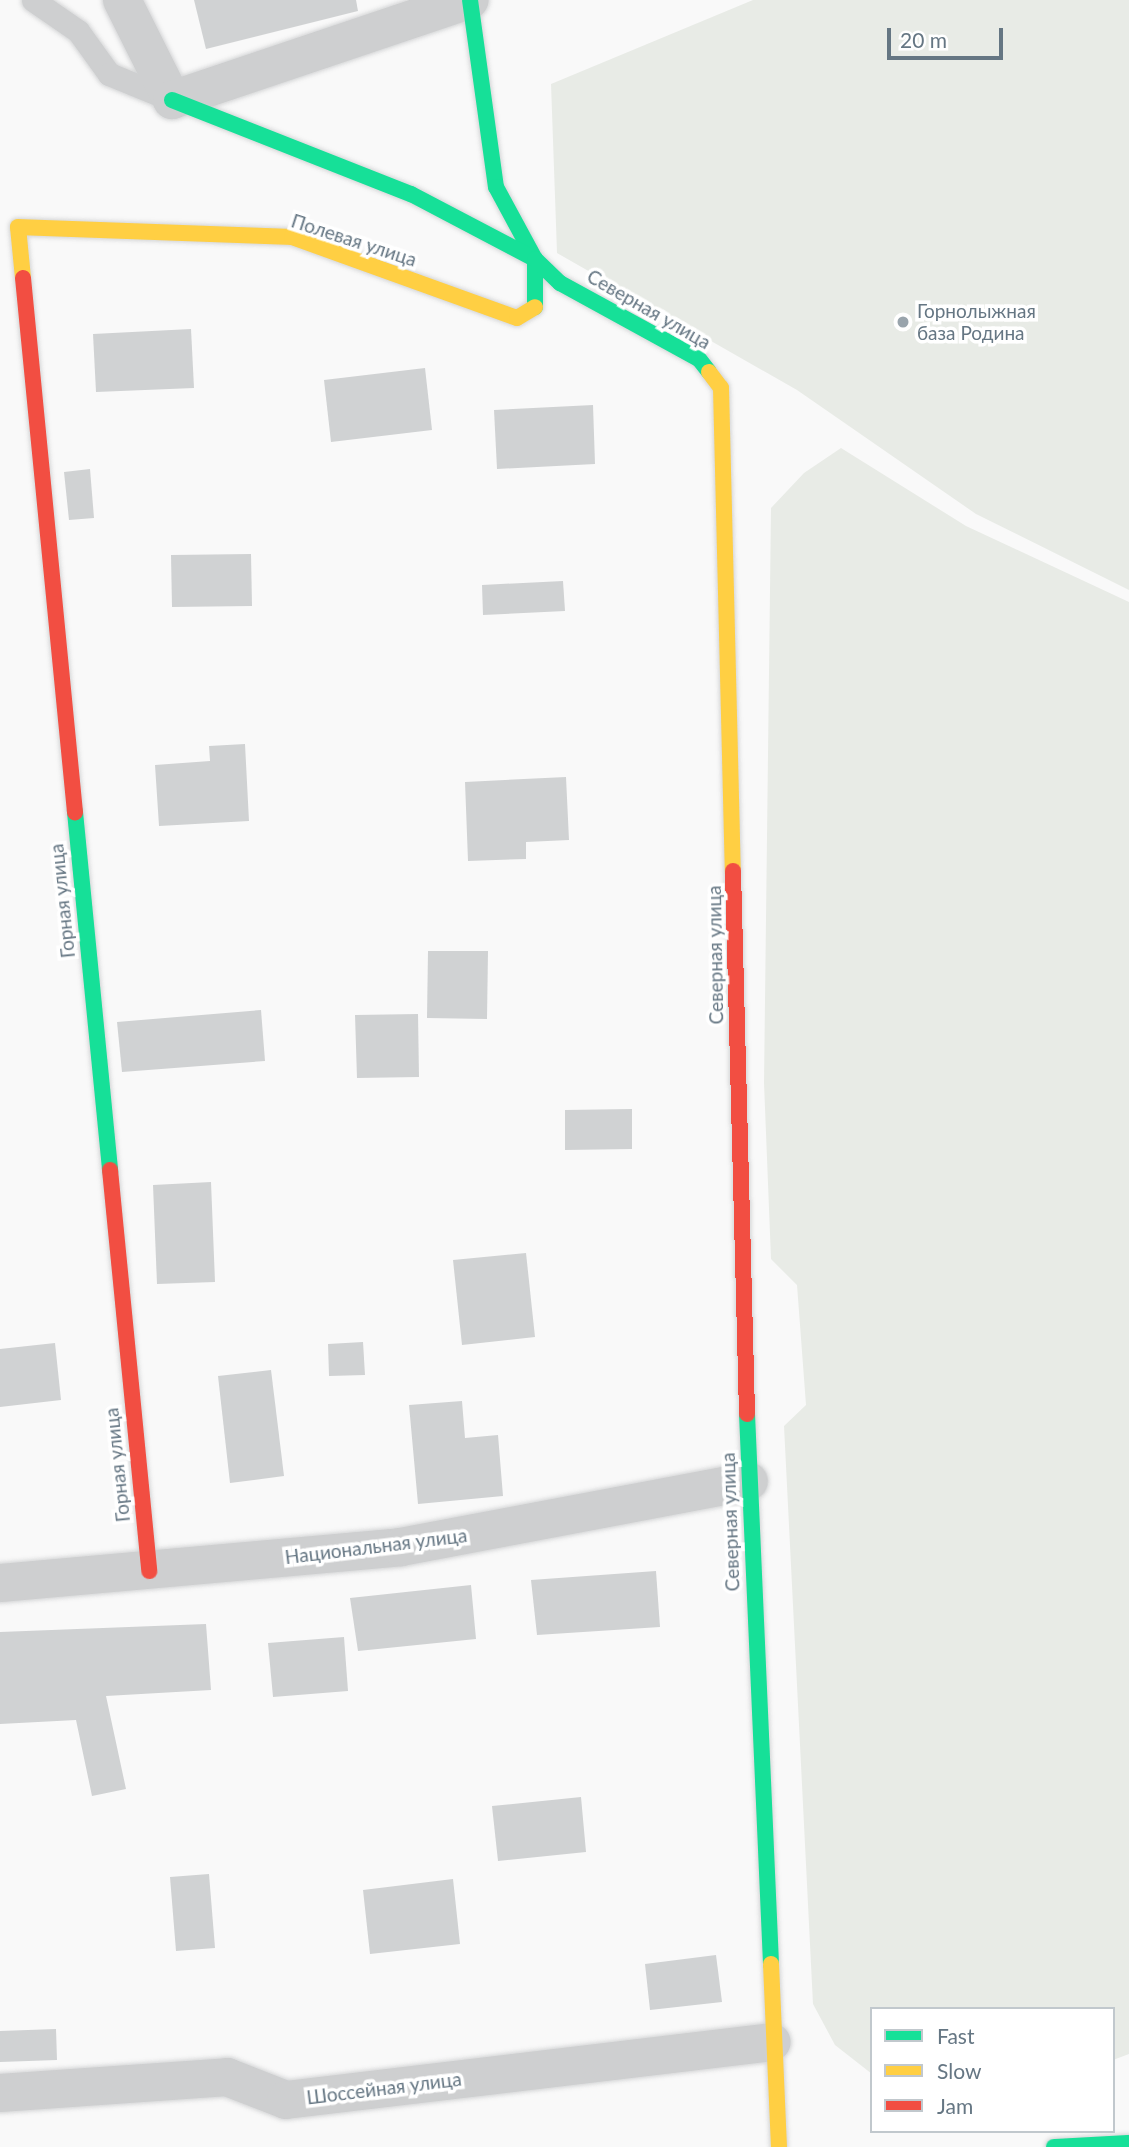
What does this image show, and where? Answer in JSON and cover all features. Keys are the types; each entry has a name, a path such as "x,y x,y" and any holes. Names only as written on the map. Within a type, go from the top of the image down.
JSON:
{"street":[{"path":"121,0 173,100 470,0 496,187 535,259"},
{"name":"Северная улица","path":"173,100 411,194 535,259 560,283 699,359 721,388 749,1482 772,2042 779,2147"},
{"name":"Полевая улица","path":"18,227 292,237 517,318 539,305 535,259"},
{"name":"Горная улица","path":"18,227 149,1571"},
{"name":"Национальная улица","path":"0,1583 401,1547 749,1482"},
{"name":"Шоссейная улица","path":"0,2093 227,2077 286,2100 772,2042"},
{"path":"1054,2147 1129,2143"}],"lane":[{"path":"33,0 78,32 109,74 173,100"}],"shaded area":[{"name":"Горнолыжная база Родина","path":"753,0 1129,0 1129,590 976,514 797,390 557,253 551,84"},
{"path":"841,448 966,526 1129,602 1129,2054 1115,2059 1115,2007 870,2007 870,2072 835,2045 813,2004 784,1426 806,1405 797,1285 771,1259 764,1083 771,508 804,473"}],"building":[{"path":"194,0 356,0 358,11 206,49"},
{"path":"191,329 194,388 96,392 93,334"},
{"path":"425,368 432,430 331,442 324,380"},
{"path":"593,405 595,464 497,469 494,410"},
{"path":"90,469 94,518 69,520 64,472"},
{"path":"251,554 252,606 172,607 171,555"},
{"path":"563,581 565,611 483,615 482,585"},
{"path":"245,744 249,821 159,826 155,765 210,761 209,746"},
{"path":"566,777 569,840 526,842 526,859 468,861 465,782"},
{"path":"428,951 488,951 487,1019 427,1018"},
{"path":"261,1010 265,1061 122,1072 117,1022"},
{"path":"418,1014 419,1077 357,1078 355,1015"},
{"path":"632,1109 632,1149 565,1150 565,1110"},
{"path":"211,1182 215,1282 157,1284 153,1185"},
{"path":"526,1253 535,1337 462,1345 453,1260"},
{"path":"363,1342 365,1375 329,1376 328,1344"},
{"path":"55,1343 61,1400 0,1407 0,1349"},
{"path":"271,1370 284,1476 230,1483 218,1376"},
{"path":"462,1401 465,1438 498,1435 503,1496 418,1504 409,1405"},
{"path":"656,1571 660,1627 537,1635 531,1580"},
{"path":"471,1585 476,1639 358,1651 350,1598"},
{"path":"206,1624 211,1690 106,1696 126,1789 92,1796 76,1720 0,1724 0,1632"},
{"path":"344,1637 348,1691 273,1697 268,1643"},
{"path":"581,1797 586,1852 498,1861 492,1806"},
{"path":"209,1874 215,1948 176,1951 170,1877"},
{"path":"453,1879 460,1944 370,1954 363,1890"},
{"path":"716,1955 722,2002 650,2010 645,1964"},
{"path":"56,2029 57,2060 0,2062 0,2031"}],"traffic: fast":[{"path":"470,0 496,187 535,259 535,307"},
{"path":"172,100 411,194 535,259 560,283 699,359 709,372"},
{"path":"75,812 110,1170"},
{"path":"747,1414 771,1964"},
{"path":"1054,2147 1129,2143"}],"traffic: slow":[{"path":"23,278 18,227 292,237 517,318 535,307"},
{"path":"709,372 721,388 733,871"},
{"path":"771,1964 779,2147"}],"traffic: jam":[{"path":"23,278 75,812"},
{"path":"733,871 747,1414"},
{"path":"110,1170 149,1571"}],"place":[{"name":"Горнолыжная база Родина","path":"903,322"}]}
